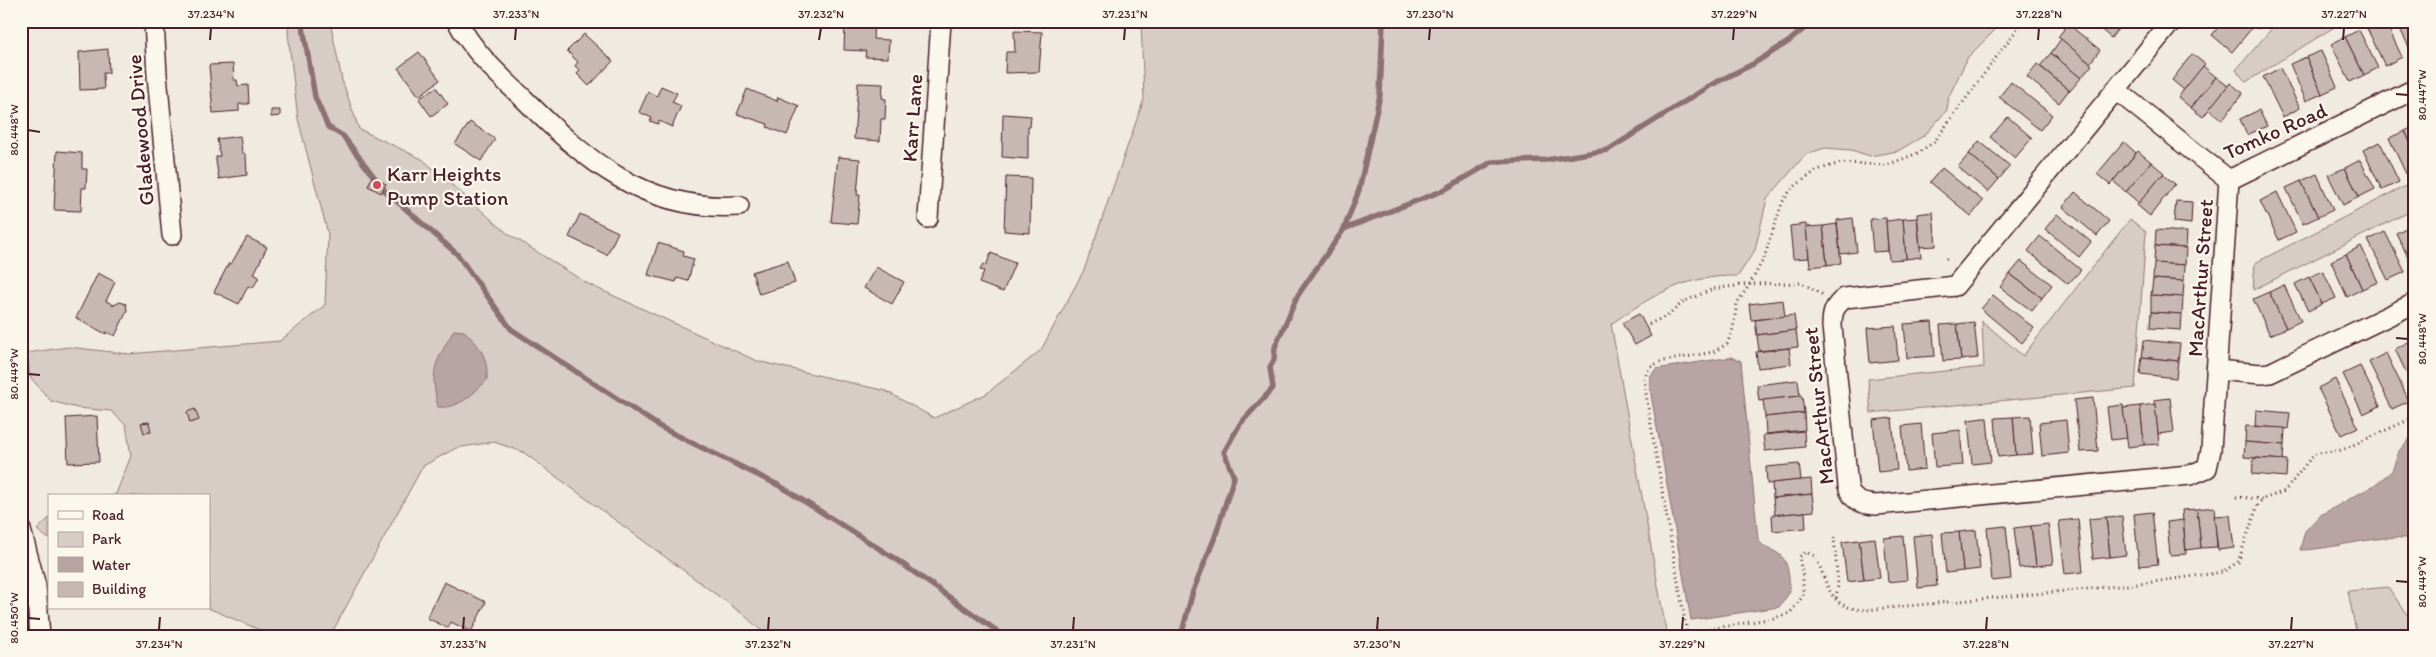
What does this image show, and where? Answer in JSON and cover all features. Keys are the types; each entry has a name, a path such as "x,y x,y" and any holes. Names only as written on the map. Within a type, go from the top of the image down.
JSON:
{"street":[{"name":"Gladewood Drive","path":"154,21 157,75 172,235"},
{"path":"457,21 479,56 556,130 593,162 638,188 669,198 700,204 739,206"},
{"name":"Karr Lane","path":"928,218 941,21"},
{"name":"MacArthur Street","path":"2172,21 1955,286 1851,298 1837,304 1832,314 1832,326 1848,486 1851,495 1859,502 1876,505 2201,472 2207,468 2210,463 2229,180"},
{"name":"Tomko Road","path":"2116,90 2229,180 2415,89"},
{"path":"2216,370 2270,373 2415,303"},
{"path":"21,530 36,586 40,636"}],"path":[{"path":"2023,21 1934,142 1918,153 1887,164 1841,163 1817,170 1791,190 1782,203 1764,258 1750,284 1736,303 1730,337 1721,349 1654,364 1649,368 1644,379 1687,633 1774,618 1790,612 1803,596 1803,577 1799,557 1806,552 1815,556 1825,584 1836,600 1850,608 1865,610 2139,584 2223,572 2238,562 2254,510 2263,499"},
{"path":"1649,324 1669,316 1683,302 1713,289 1750,284 1802,283 1806,286"},
{"path":"2236,497 2263,499 2285,491 2308,460 2317,453 2342,450 2415,417"},
{"path":"1834,537 1838,585 1836,600"}],"green space":[{"path":"289,21 330,21 342,80 359,129 422,159 507,233 588,284 757,361 886,391 934,418 986,394 1041,350 1084,270 1144,99 1141,21 2004,21 1968,57 1949,96 1947,110 1925,135 1898,151 1870,156 1851,150 1825,148 1806,154 1767,199 1755,250 1738,276 1702,279 1670,289 1641,304 1611,324 1667,636 767,636 744,615 523,452 494,442 456,448 423,466 330,636 274,636 210,609 210,494 116,494 131,456 126,425 111,411 77,408 51,401 30,377 27,353 68,347 129,354 280,341 325,305 328,234 298,119 288,33"},
{"path":"2278,21 2344,21 2246,82 2236,70"},
{"path":"2415,181 2415,209 2253,290 2255,263"},
{"path":"2130,219 2146,232 2135,388 1871,413 1868,379 1984,367 1982,321 2023,356"},
{"path":"48,519 48,538 37,530"},
{"path":"2388,587 2415,626 2415,636 2357,636 2348,591"}],"water":[{"path":"454,330 464,331 479,347 485,359 487,380 459,403 453,406 438,407 434,374 439,358"},
{"path":"1732,357 1741,361 1758,539 1762,545 1783,558 1788,572 1790,592 1779,607 1691,620 1649,383 1651,375 1656,369"},
{"path":"2415,432 2415,540 2403,538 2374,539 2300,550 2305,531 2319,516 2373,486 2392,471 2399,451"}],"building":[{"path":"366,21 385,21 367,26"},
{"path":"845,21 874,21 873,39 889,40 888,58 865,57 866,51 844,50"},
{"path":"2091,21 2117,21 2121,25 2111,38"},
{"path":"2223,21 2242,21 2251,29 2232,52 2212,35"},
{"path":"2249,21 2265,21 2259,29"},
{"path":"2375,21 2385,21 2402,57 2385,66 2366,26"},
{"path":"2396,21 2415,21 2415,51 2412,53"},
{"path":"2068,24 2100,50 2090,63 2058,37"},
{"path":"2359,30 2378,68 2364,75 2345,37"},
{"path":"1014,31 1042,32 1039,72 1005,73 1006,52 1015,52"},
{"path":"584,34 613,61 589,86 577,74 580,70 575,66 578,62 567,51"},
{"path":"2345,37 2364,75 2350,82 2331,44"},
{"path":"2061,39 2092,65 2081,78 2051,53"},
{"path":"108,49 109,73 103,73 104,89 80,90 79,52"},
{"path":"2321,51 2337,87 2322,94 2306,57"},
{"path":"419,52 440,80 419,96 398,68"},
{"path":"2051,53 2081,78 2070,91 2040,66"},
{"path":"2192,54 2205,64 2184,90 2172,80"},
{"path":"2306,57 2322,94 2306,101 2290,64"},
{"path":"233,64 234,80 237,80 238,86 248,85 249,104 239,104 239,111 213,113 209,65"},
{"path":"2037,64 2069,90 2059,103 2027,77"},
{"path":"2203,66 2216,77 2191,108 2178,97"},
{"path":"2280,68 2300,108 2283,117 2263,77"},
{"path":"2216,77 2228,86 2203,117 2191,108"},
{"path":"2011,82 2052,115 2040,130 1999,97"},
{"path":"858,83 883,84 882,98 886,99 885,119 881,119 880,141 854,139"},
{"path":"2230,83 2243,93 2222,120 2209,109"},
{"path":"661,86 677,93 672,102 681,106 672,127 659,121 658,124 650,121 652,118 639,112 648,92 657,96"},
{"path":"436,87 448,104 431,116 419,99"},
{"path":"747,89 777,101 778,97 799,106 787,135 767,127 768,124 737,114"},
{"path":"271,110 280,110 280,116 271,117"},
{"path":"2259,110 2267,126 2247,135 2240,119"},
{"path":"1003,114 1031,116 1030,127 1028,127 1028,159 1002,157"},
{"path":"2008,117 2032,138 2015,158 1990,137"},
{"path":"470,122 495,139 481,161 455,144"},
{"path":"2415,126 2415,153 2405,131"},
{"path":"2405,131 2415,153 2415,170 2406,174 2389,138"},
{"path":"240,136 242,152 246,155 247,175 219,179 216,157 220,156 217,139"},
{"path":"1979,141 2010,166 1999,179 1969,154"},
{"path":"2124,142 2136,153 2110,185 2097,174"},
{"path":"2380,142 2399,182 2382,190 2363,150"},
{"path":"57,151 82,153 82,169 87,169 86,188 82,188 81,211 54,210"},
{"path":"2138,151 2151,162 2126,192 2113,181"},
{"path":"1969,154 1999,179 1988,192 1958,167"},
{"path":"838,157 860,159 857,195 860,195 857,224 831,222"},
{"path":"2360,160 2375,189 2359,197 2345,168"},
{"path":"2151,162 2164,173 2139,203 2126,192"},
{"path":"1942,168 1983,201 1971,216 1930,182"},
{"path":"2345,168 2359,197 2343,205 2328,175"},
{"path":"2163,174 2175,184 2150,216 2137,205"},
{"path":"2317,174 2333,210 2318,217 2301,181"},
{"name":"Karr Heights Pump Station","path":"372,177 386,184 381,193 368,186"},
{"path":"1006,177 1031,178 1030,233 1004,231"},
{"path":"2301,181 2318,217 2303,224 2286,188"},
{"path":"2075,192 2109,221 2097,236 2063,207"},
{"path":"2277,192 2296,232 2279,240 2260,201"},
{"path":"2176,201 2192,202 2191,224 2174,222"},
{"path":"1933,212 1936,246 1920,247 1917,214"},
{"path":"580,214 618,232 607,255 569,237"},
{"path":"2057,214 2091,242 2079,257 2045,229"},
{"path":"1853,218 1857,252 1840,254 1837,220"},
{"path":"1886,218 1888,251 1873,252 1870,219"},
{"path":"1917,218 1921,257 1906,259 1903,219"},
{"path":"1903,219 1906,259 1889,260 1886,221"},
{"path":"1806,224 1809,258 1793,259 1790,226"},
{"path":"1837,224 1841,263 1827,265 1823,226"},
{"path":"2415,224 2415,235 2410,226"},
{"path":"1823,226 1827,265 1810,267 1806,227"},
{"path":"2410,226 2415,235 2415,261 2411,263 2396,233"},
{"path":"2156,230 2187,232 2186,248 2155,246"},
{"path":"2385,232 2405,272 2388,280 2368,240"},
{"path":"2040,236 2081,270 2068,284 2028,251"},
{"path":"247,237 267,247 254,274 259,277 253,288 248,286 239,304 214,292 229,263 231,264"},
{"path":"658,243 684,251 683,256 694,259 688,281 677,278 676,282 648,275"},
{"path":"2155,246 2186,248 2185,265 2154,263"},
{"path":"2361,246 2378,282 2362,289 2346,254"},
{"path":"991,253 1015,263 1003,292 979,283 984,271 980,270 983,264 986,266"},
{"path":"2346,254 2362,289 2347,297 2331,261"},
{"path":"788,261 795,283 759,294 752,272"},
{"path":"2021,261 2052,285 2042,298 2010,274"},
{"path":"2154,263 2185,265 2184,281 2153,279"},
{"path":"876,267 904,282 892,304 864,288"},
{"path":"2323,271 2336,298 2322,304 2309,277"},
{"path":"98,273 115,282 106,301 114,305 120,302 126,304 127,311 115,336 106,332 106,334 76,318"},
{"path":"2010,274 2042,298 2032,311 2000,287"},
{"path":"2309,277 2322,304 2308,311 2295,284"},
{"path":"2153,279 2184,281 2183,297 2151,295"},
{"path":"2284,285 2301,321 2286,328 2269,292"},
{"path":"2269,292 2286,328 2270,335 2253,299"},
{"path":"1993,295 2034,328 2022,343 1981,309"},
{"path":"2151,295 2183,297 2182,314 2151,312"},
{"path":"1783,300 1785,317 1751,320 1749,304"},
{"path":"2151,312 2182,314 2181,330 2150,328"},
{"path":"1639,314 1651,336 1635,345 1622,323"},
{"path":"1794,315 1796,330 1757,335 1755,320"},
{"path":"1932,322 1935,356 1907,358 1904,324"},
{"path":"1974,322 1978,358 1961,360 1957,324"},
{"path":"1957,324 1961,360 1943,361 1940,325"},
{"path":"1895,326 1898,360 1870,363 1867,328"},
{"path":"1796,330 1798,347 1759,351 1757,335"},
{"path":"2144,340 2180,344 2178,361 2142,357"},
{"path":"2412,340 2415,347 2414,389 2395,349"},
{"path":"1789,348 1791,364 1758,368 1756,352"},
{"path":"2386,353 2409,401 2392,409 2369,362"},
{"path":"2142,357 2178,361 2176,378 2140,374"},
{"path":"2360,366 2380,406 2363,414 2343,374"},
{"path":"2335,379 2358,427 2341,435 2318,388"},
{"path":"1798,380 1800,396 1759,401 1757,385"},
{"path":"1802,396 1804,413 1765,417 1763,400"},
{"path":"2093,398 2098,451 2080,452 2074,400"},
{"path":"2170,398 2174,432 2158,434 2154,400"},
{"path":"2155,404 2159,444 2144,445 2140,406"},
{"path":"2123,405 2127,438 2111,440 2107,407"},
{"path":"2140,406 2144,445 2128,447 2123,408"},
{"path":"195,409 199,420 190,423 187,412"},
{"path":"2256,410 2290,413 2288,429 2255,426"},
{"path":"1804,413 1805,430 1766,434 1765,417"},
{"path":"97,416 99,462 68,463 66,418"},
{"path":"2030,416 2033,454 2016,455 2013,417"},
{"path":"2013,417 2016,455 1998,457 1995,418"},
{"path":"1892,418 1897,470 1878,472 1873,420"},
{"path":"1987,418 1991,462 1972,464 1968,420"},
{"path":"2066,420 2069,453 2042,456 2039,423"},
{"path":"149,422 151,432 144,433 141,423"},
{"path":"1921,424 1925,469 1906,471 1902,426"},
{"path":"2246,426 2285,428 2284,445 2245,442"},
{"path":"1960,430 1963,465 1935,467 1932,433"},
{"path":"1804,431 1805,447 1765,451 1763,435"},
{"path":"2245,442 2284,445 2283,460 2244,457"},
{"path":"2254,458 2287,460 2286,477 2252,474"},
{"path":"1799,464 1801,480 1767,484 1766,467"},
{"path":"1811,479 1812,494 1773,498 1772,483"},
{"path":"1812,494 1814,511 1775,515 1773,498"},
{"path":"2214,507 2217,547 2201,548 2197,509"},
{"path":"2197,509 2201,548 2186,550 2182,510"},
{"path":"1805,512 1806,528 1773,531 1772,515"},
{"path":"2152,512 2158,564 2139,566 2134,514"},
{"path":"2230,515 2234,548 2218,550 2214,516"},
{"path":"2122,516 2126,555 2110,557 2106,517"},
{"path":"2106,517 2110,557 2093,559 2089,519"},
{"path":"2078,519 2083,572 2065,574 2059,521"},
{"path":"2183,520 2186,554 2170,555 2167,522"},
{"path":"2048,524 2053,564 2036,566 2031,526"},
{"path":"2006,526 2011,579 1992,581 1987,528"},
{"path":"2031,526 2036,566 2019,568 2014,528"},
{"path":"1976,530 1980,569 1963,571 1959,532"},
{"path":"1959,532 1963,571 1946,573 1942,533"},
{"path":"1932,534 1937,586 1918,588 1913,536"},
{"path":"1903,536 1907,580 1888,582 1884,538"},
{"path":"1875,538 1880,578 1864,580 1859,540"},
{"path":"1859,540 1864,580 1847,582 1842,542"},
{"path":"444,582 486,602 471,632 451,622 448,628 427,618"}],"waterway":[{"path":"302,21 315,97 328,127 343,136 384,190 457,254 511,329 662,428 780,486 894,558 1004,636"},
{"path":"1181,636 1193,591 1215,537 1234,477 1224,452 1240,424 1273,388 1270,367 1274,360 1275,347 1298,295 1344,229 1359,190 1380,95 1383,21"},
{"path":"1344,229 1442,191 1492,162 1546,160 1608,150 1711,85 1753,64 1788,42 1813,21"}],"place":[{"name":"Karr Heights Pump Station","path":"377,185"}]}
